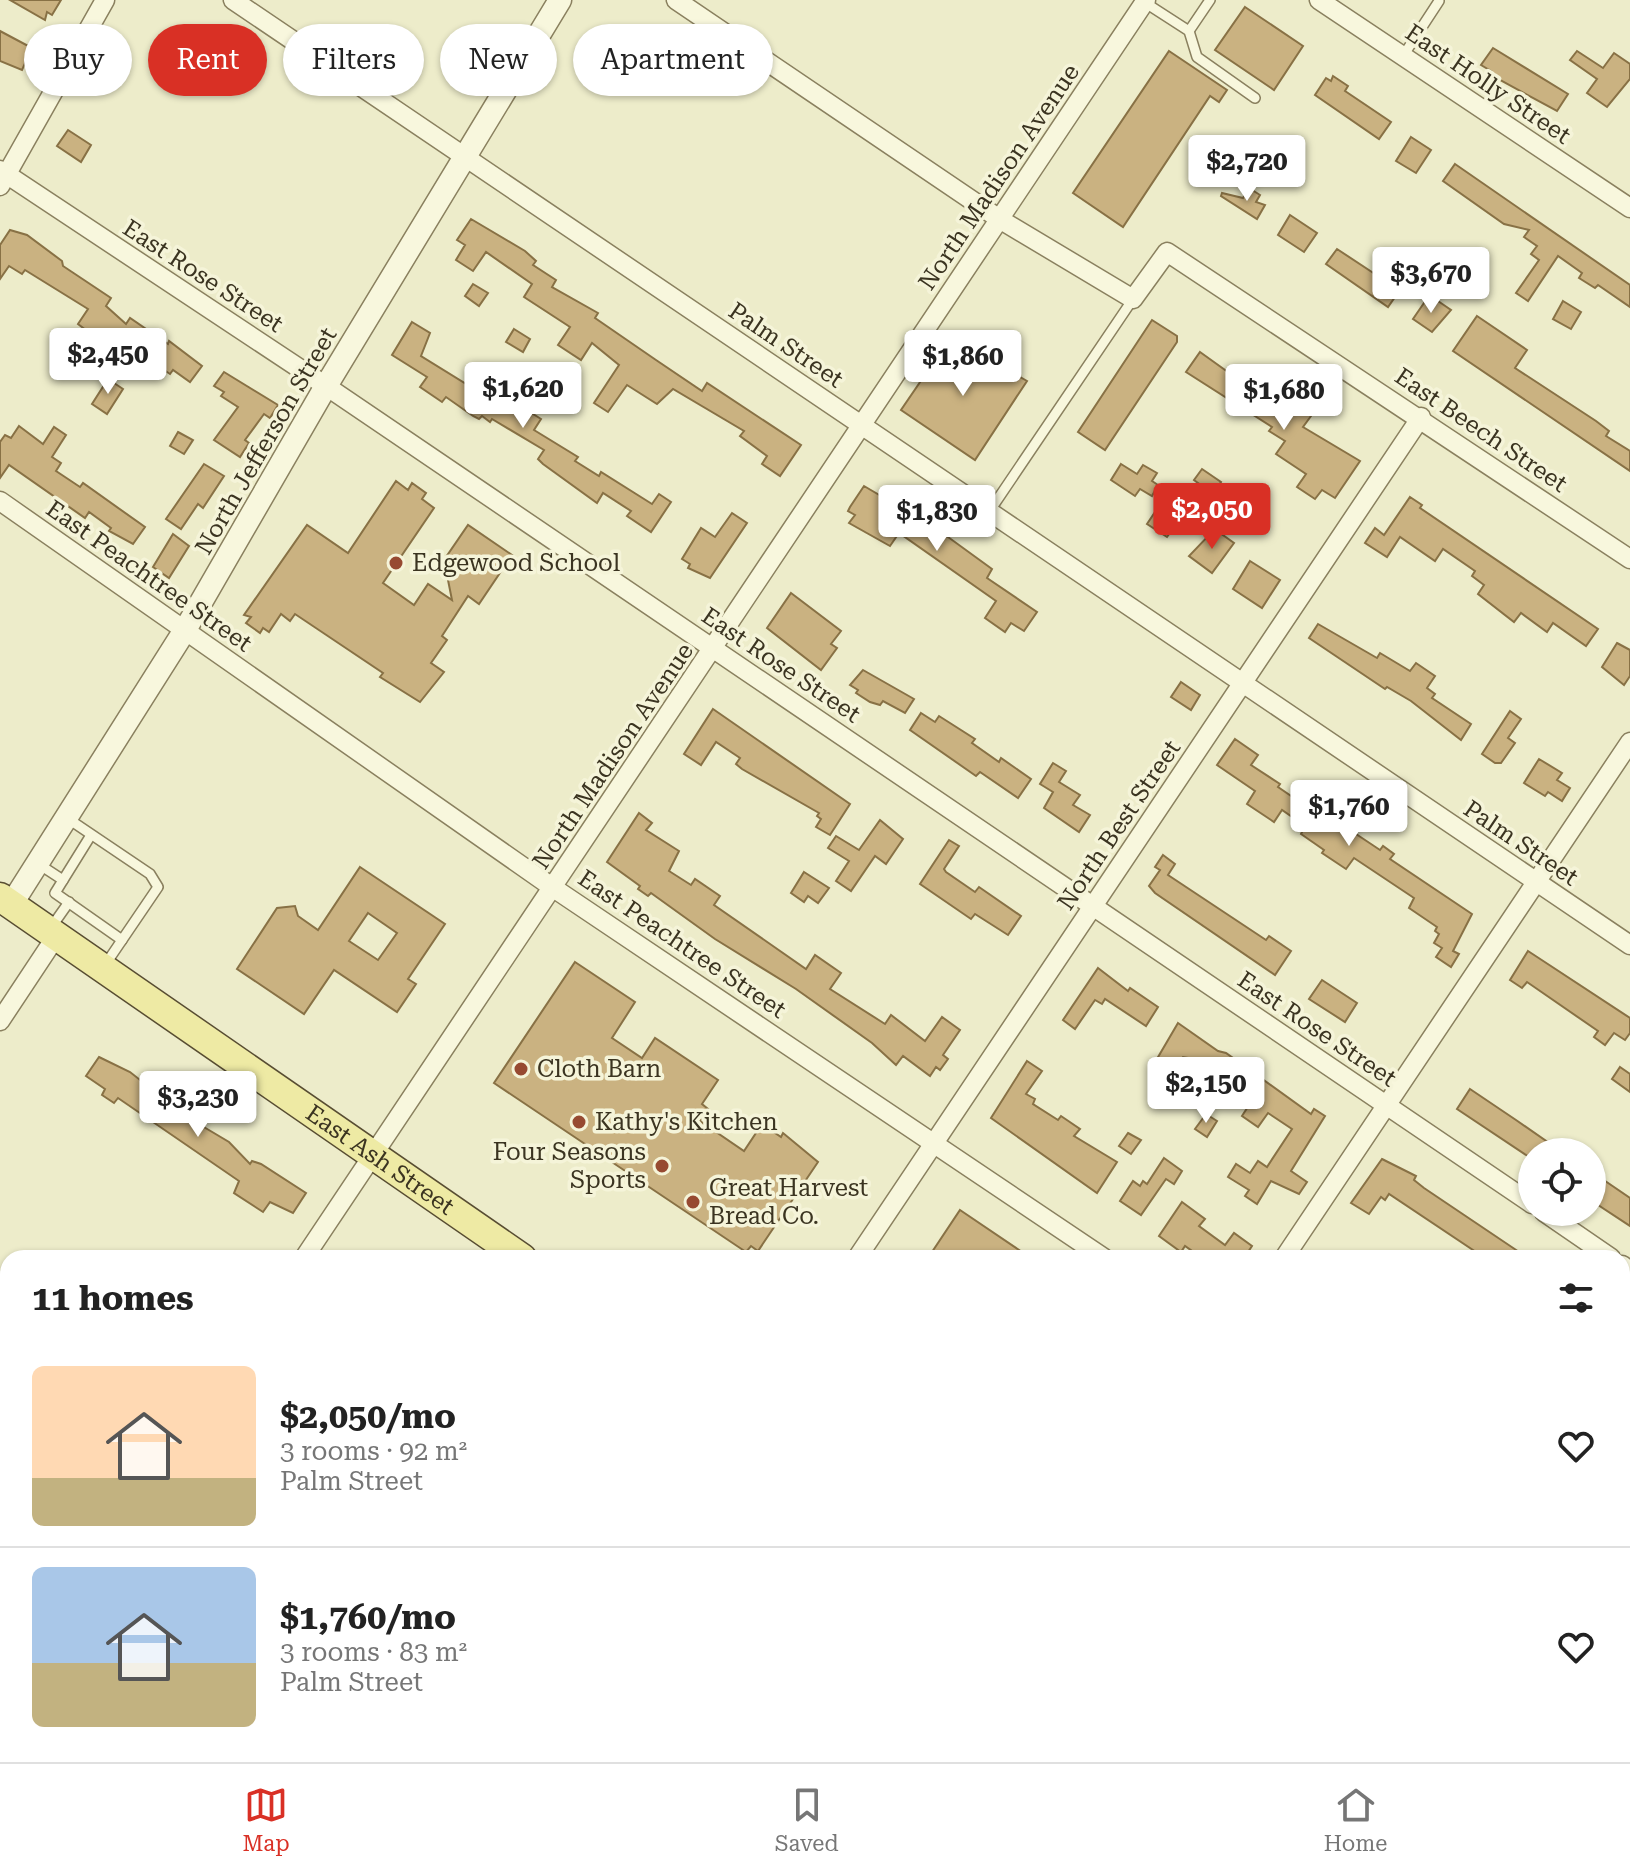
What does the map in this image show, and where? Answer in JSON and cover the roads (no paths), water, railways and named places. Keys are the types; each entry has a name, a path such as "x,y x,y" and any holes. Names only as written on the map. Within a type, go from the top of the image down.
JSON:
{"main road":[{"name":"East Ash Street","path":"5,901 510,1250"}],"street":[{"path":"2,177 105,0"},
{"name":"Palm Street","path":"233,0 1630,945"},
{"name":"North Jefferson Street","path":"5,901 37,863 185,630 326,386 468,157 560,0"},
{"path":"676,0 1001,220 1133,299"},
{"name":"East Holly Street","path":"1319,0 1630,208"},
{"name":"North Madison Avenue","path":"309,1250 715,649 1145,1"},
{"name":"East Rose Street","path":"2,177 326,386 1518,1194"},
{"name":"East Beech Street","path":"1133,299 1167,252 1421,417 1630,559"},
{"name":"North Best Street","path":"862,1250 1421,417"},
{"name":"East Peachtree Street","path":"0,501 552,887 1092,1250"},
{"path":"1289,1250 1630,742"},
{"path":"0,1021 53,932"},
{"path":"1564,1226 1599,1250"}],"lane":[{"path":"1189,31 1210,0"},
{"path":"1145,1 1189,31 1197,57 1255,98"},
{"path":"1403,56 1439,1"},
{"path":"989,512 1133,299"},
{"path":"66,818 150,874 158,887 103,967"},
{"path":"91,835 55,893 122,940"},
{"path":"37,863 63,880"},
{"path":"53,932 69,902"}],"place":[{"name":"Edgewood School","path":"396,563"},
{"name":"Cloth Barn","path":"521,1069"},
{"name":"Kathy's Kitchen","path":"579,1122"},
{"name":"Four Seasons Sports","path":"662,1166"},
{"name":"Great Harvest Bread Co.","path":"693,1202"}]}
